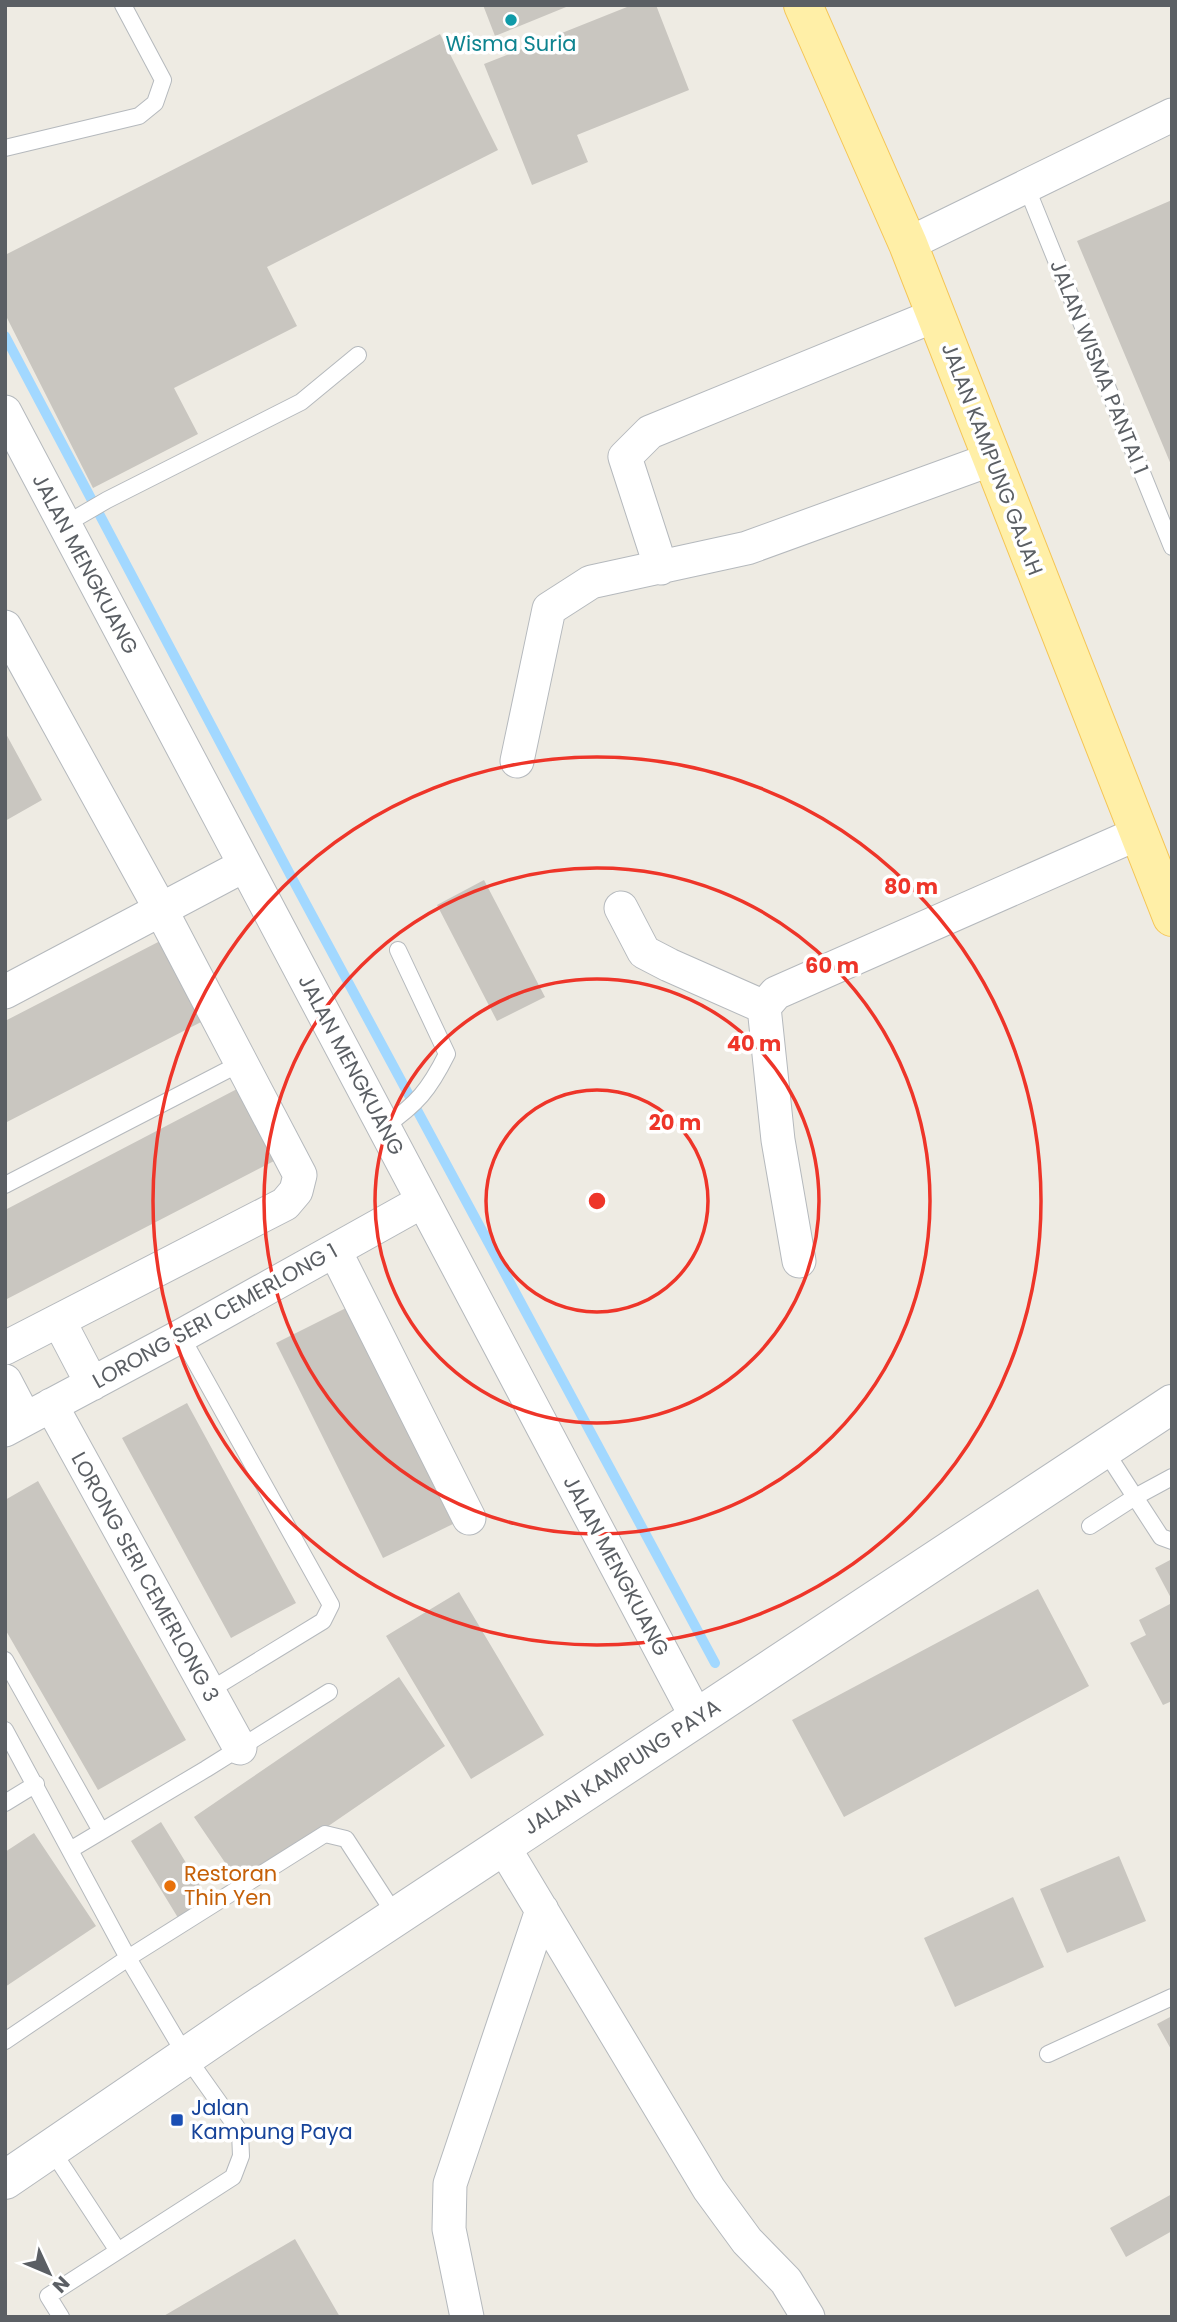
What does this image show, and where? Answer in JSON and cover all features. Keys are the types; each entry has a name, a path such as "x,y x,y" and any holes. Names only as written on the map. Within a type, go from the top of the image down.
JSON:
{"main road":[{"name":"JALAN KAMPUNG GAJAH","path":"803,5 908,244 1172,917"}],"street":[{"path":"908,244 1172,115"},
{"path":"661,568 625,457 650,432 936,315"},
{"name":"JALAN MENGKUANG","path":"5,412 72,520 245,865 397,1118 423,1201 696,1718"},
{"path":"517,761 549,609 592,582 747,548 992,459"},
{"path":"5,626 161,910 300,1175 296,1191 285,1204 5,1348"},
{"path":"799,1261 778,1140 764,1007 776,993 1139,833"},
{"path":"5,992 245,865"},
{"path":"621,908 644,952 764,1007"},
{"name":"LORONG SERI CEMERLONG 1","path":"27,1418 423,1201"},
{"path":"335,1251 469,1518"},
{"path":"59,1321 92,1384"},
{"name":"LORONG SERI CEMERLONG 3","path":"5,1381 207,1692 240,1748"},
{"name":"JALAN KAMPUNG PAYA","path":"5,2180 396,1916 1172,1404"},
{"path":"503,1846 709,2189 747,2241 786,2281 808,2317"},
{"path":"467,2317 449,2229 450,2184 542,1910"}],"lane":[{"path":"5,148 139,116 155,103 163,80 123,5"},
{"name":"JALAN WISMA PANTAI 1","path":"1026,186 1172,547"},
{"path":"72,520 300,402 358,355"},
{"path":"397,1118 432,1084 447,1054 398,950"},
{"path":"5,1185 241,1063"},
{"path":"181,1336 331,1605 324,1621 207,1692"},
{"path":"1104,1449 1161,1537 1172,1541"},
{"path":"1090,1526 1172,1477"},
{"path":"5,1660 102,1831"},
{"path":"70,1850 329,1692"},
{"path":"5,1730 128,1958 186,2056 240,2132 241,2156 233,2177 48,2296 61,2317"},
{"path":"5,1803 36,1784"},
{"path":"5,2041 128,1958 325,1834 346,1839 396,1916"},
{"path":"1048,2054 1172,1997"},
{"path":"51,2149 118,2250"}],"building":[{"name":"Wisma Suria","path":"483,5 571,5 495,36"},
{"path":"632,5 656,5 689,90 577,135 588,162 532,185 484,64"},
{"path":"440,34 498,150 267,267 297,326 174,388 198,434 93,488 5,314 5,255"},
{"path":"1172,200 1172,467 1077,241"},
{"path":"5,732 42,800 5,821"},
{"path":"484,880 545,997 497,1021 437,905"},
{"path":"162,940 203,1021 5,1123 5,1021"},
{"path":"237,1089 274,1161 5,1300 5,1210"},
{"path":"346,1308 453,1524 383,1558 276,1343"},
{"path":"187,1403 296,1603 231,1638 122,1438"},
{"path":"38,1481 186,1740 98,1790 5,1629 5,1500"},
{"path":"1172,1559 1172,1600 1155,1568"},
{"path":"1038,1589 1089,1686 844,1817 792,1720"},
{"path":"459,1592 544,1735 471,1779 386,1636"},
{"path":"1172,1603 1172,1701 1163,1705 1130,1643 1146,1635 1139,1620"},
{"path":"399,1677 445,1746 241,1886 194,1817"},
{"path":"161,1822 210,1902 180,1921 131,1841"},
{"path":"34,1833 96,1926 5,1987 5,1852"},
{"path":"1119,1856 1146,1921 1067,1953 1040,1889"},
{"path":"1013,1897 1044,1967 955,2007 924,1938"},
{"path":"1172,2016 1172,2051 1157,2024"},
{"path":"1172,2194 1172,2231 1126,2257 1110,2228"},
{"path":"295,2239 340,2317 162,2317"}],"waterway":[{"path":"5,336 293,880 715,1663"}],"place":[{"name":"Wisma Suria","path":"511,20"},
{"name":"Restoran Thin Yen","path":"170,1886"},
{"name":"Jalan Kampung Paya","path":"177,2120"}]}
